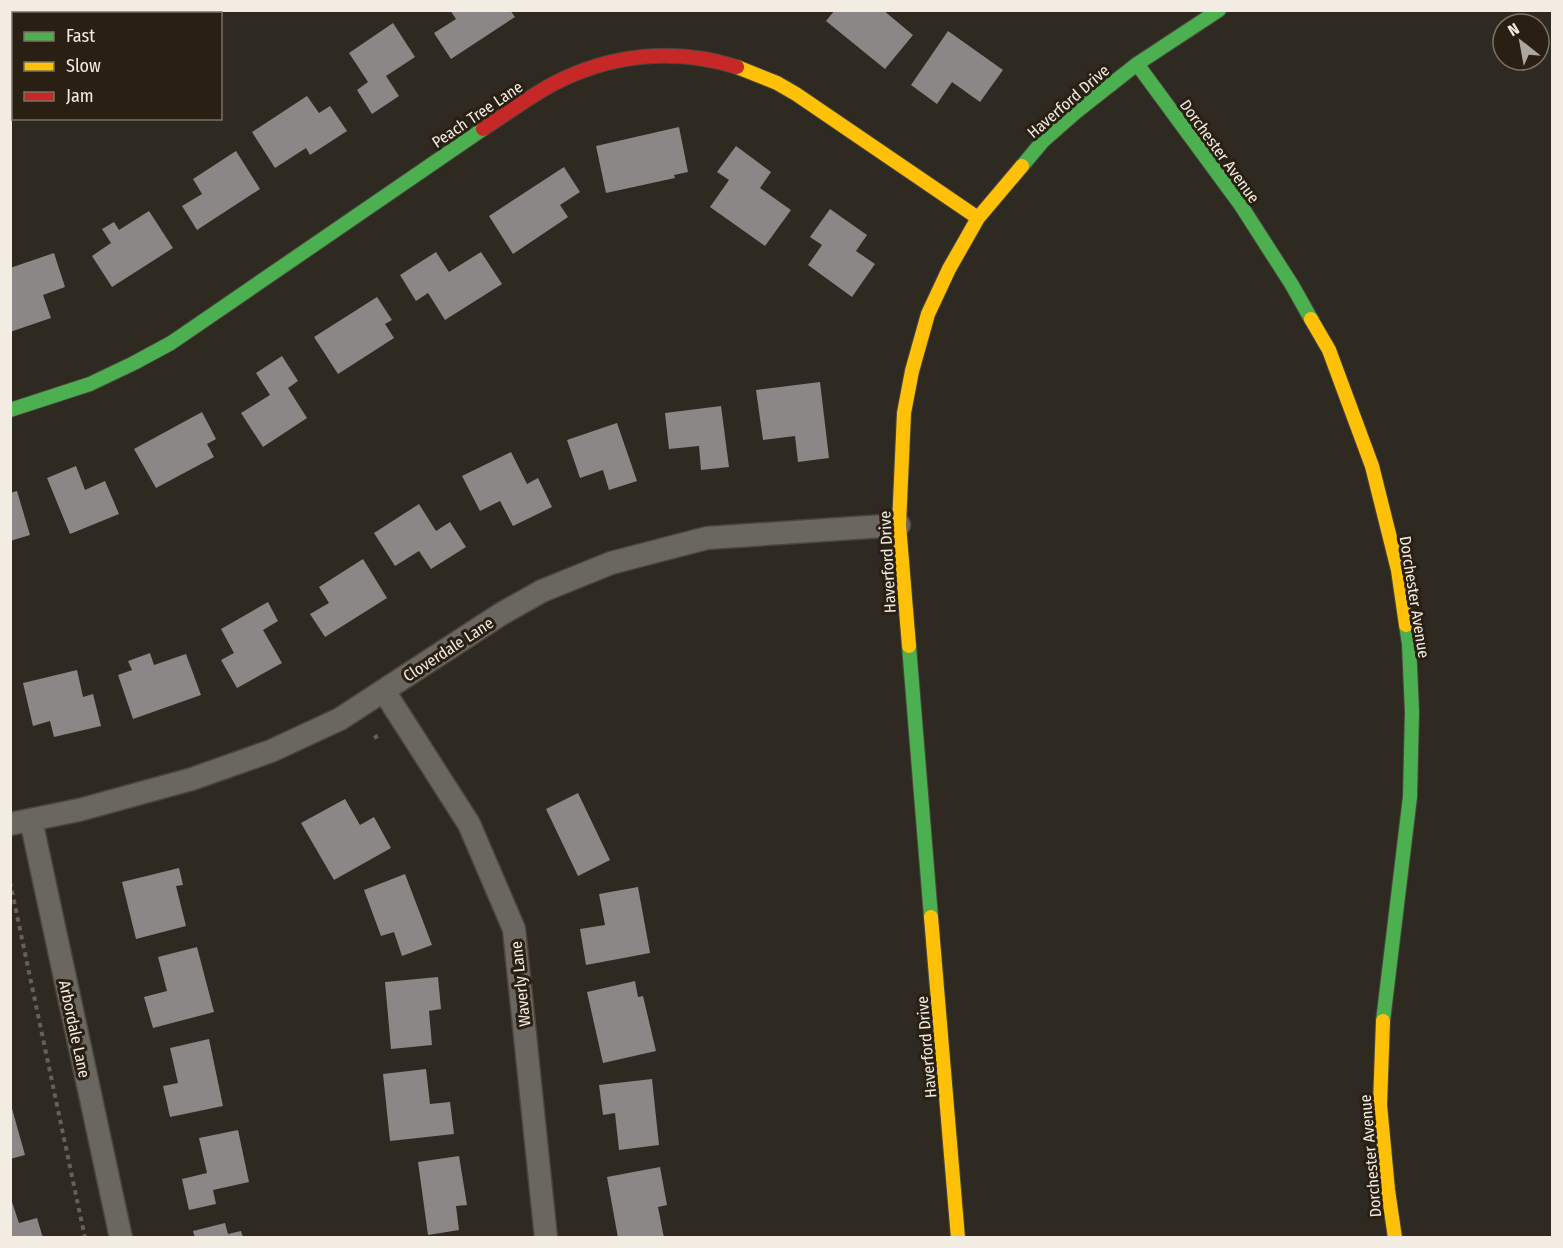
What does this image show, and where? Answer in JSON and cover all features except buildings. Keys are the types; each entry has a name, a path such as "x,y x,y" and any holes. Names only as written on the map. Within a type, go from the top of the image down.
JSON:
{"street":[{"name":"Haverford Drive","path":"958,1238 899,525 904,413 912,371 928,314 949,269 978,218 1043,141 1137,64 1219,10"},
{"name":"Peach Tree Lane","path":"10,410 90,384 171,343 516,107 557,82 617,59 673,54 725,63 758,74 809,103 978,218"},
{"name":"Dorchester Avenue","path":"1137,64 1240,204 1292,285 1329,350 1372,466 1398,570 1409,644 1412,712 1410,797 1382,1027 1380,1106 1395,1238"},
{"name":"Cloverdale Lane","path":"21,822 79,810 192,779 271,752 340,719 501,614 542,591 611,563 707,538 899,525"},
{"name":"Waverly Lane","path":"384,691 469,824 514,929 546,1238"},
{"name":"Arbordale Lane","path":"21,822 121,1238"}],"path":[{"path":"10,882 85,1238"}],"traffic: fast":[{"path":"1022,166 1043,141 1076,112 1137,64 1219,10"},
{"path":"1137,64 1240,204 1311,319"},
{"path":"10,410 90,384 171,343 483,129"},
{"path":"1383,1021 1410,797 1412,712 1406,625"},
{"path":"909,646 931,917"}],"traffic: slow":[{"path":"737,67 777,83 796,94 978,218"},
{"path":"909,646 899,525 904,413 912,371 928,314 949,269 978,218 1022,166"},
{"path":"1311,319 1329,350 1372,466 1398,570 1406,625"},
{"path":"931,917 958,1238"},
{"path":"1383,1021 1380,1105 1395,1238"}],"traffic: jam":[{"path":"483,129 553,84 597,66 620,60 667,56 691,57 737,67"}]}
